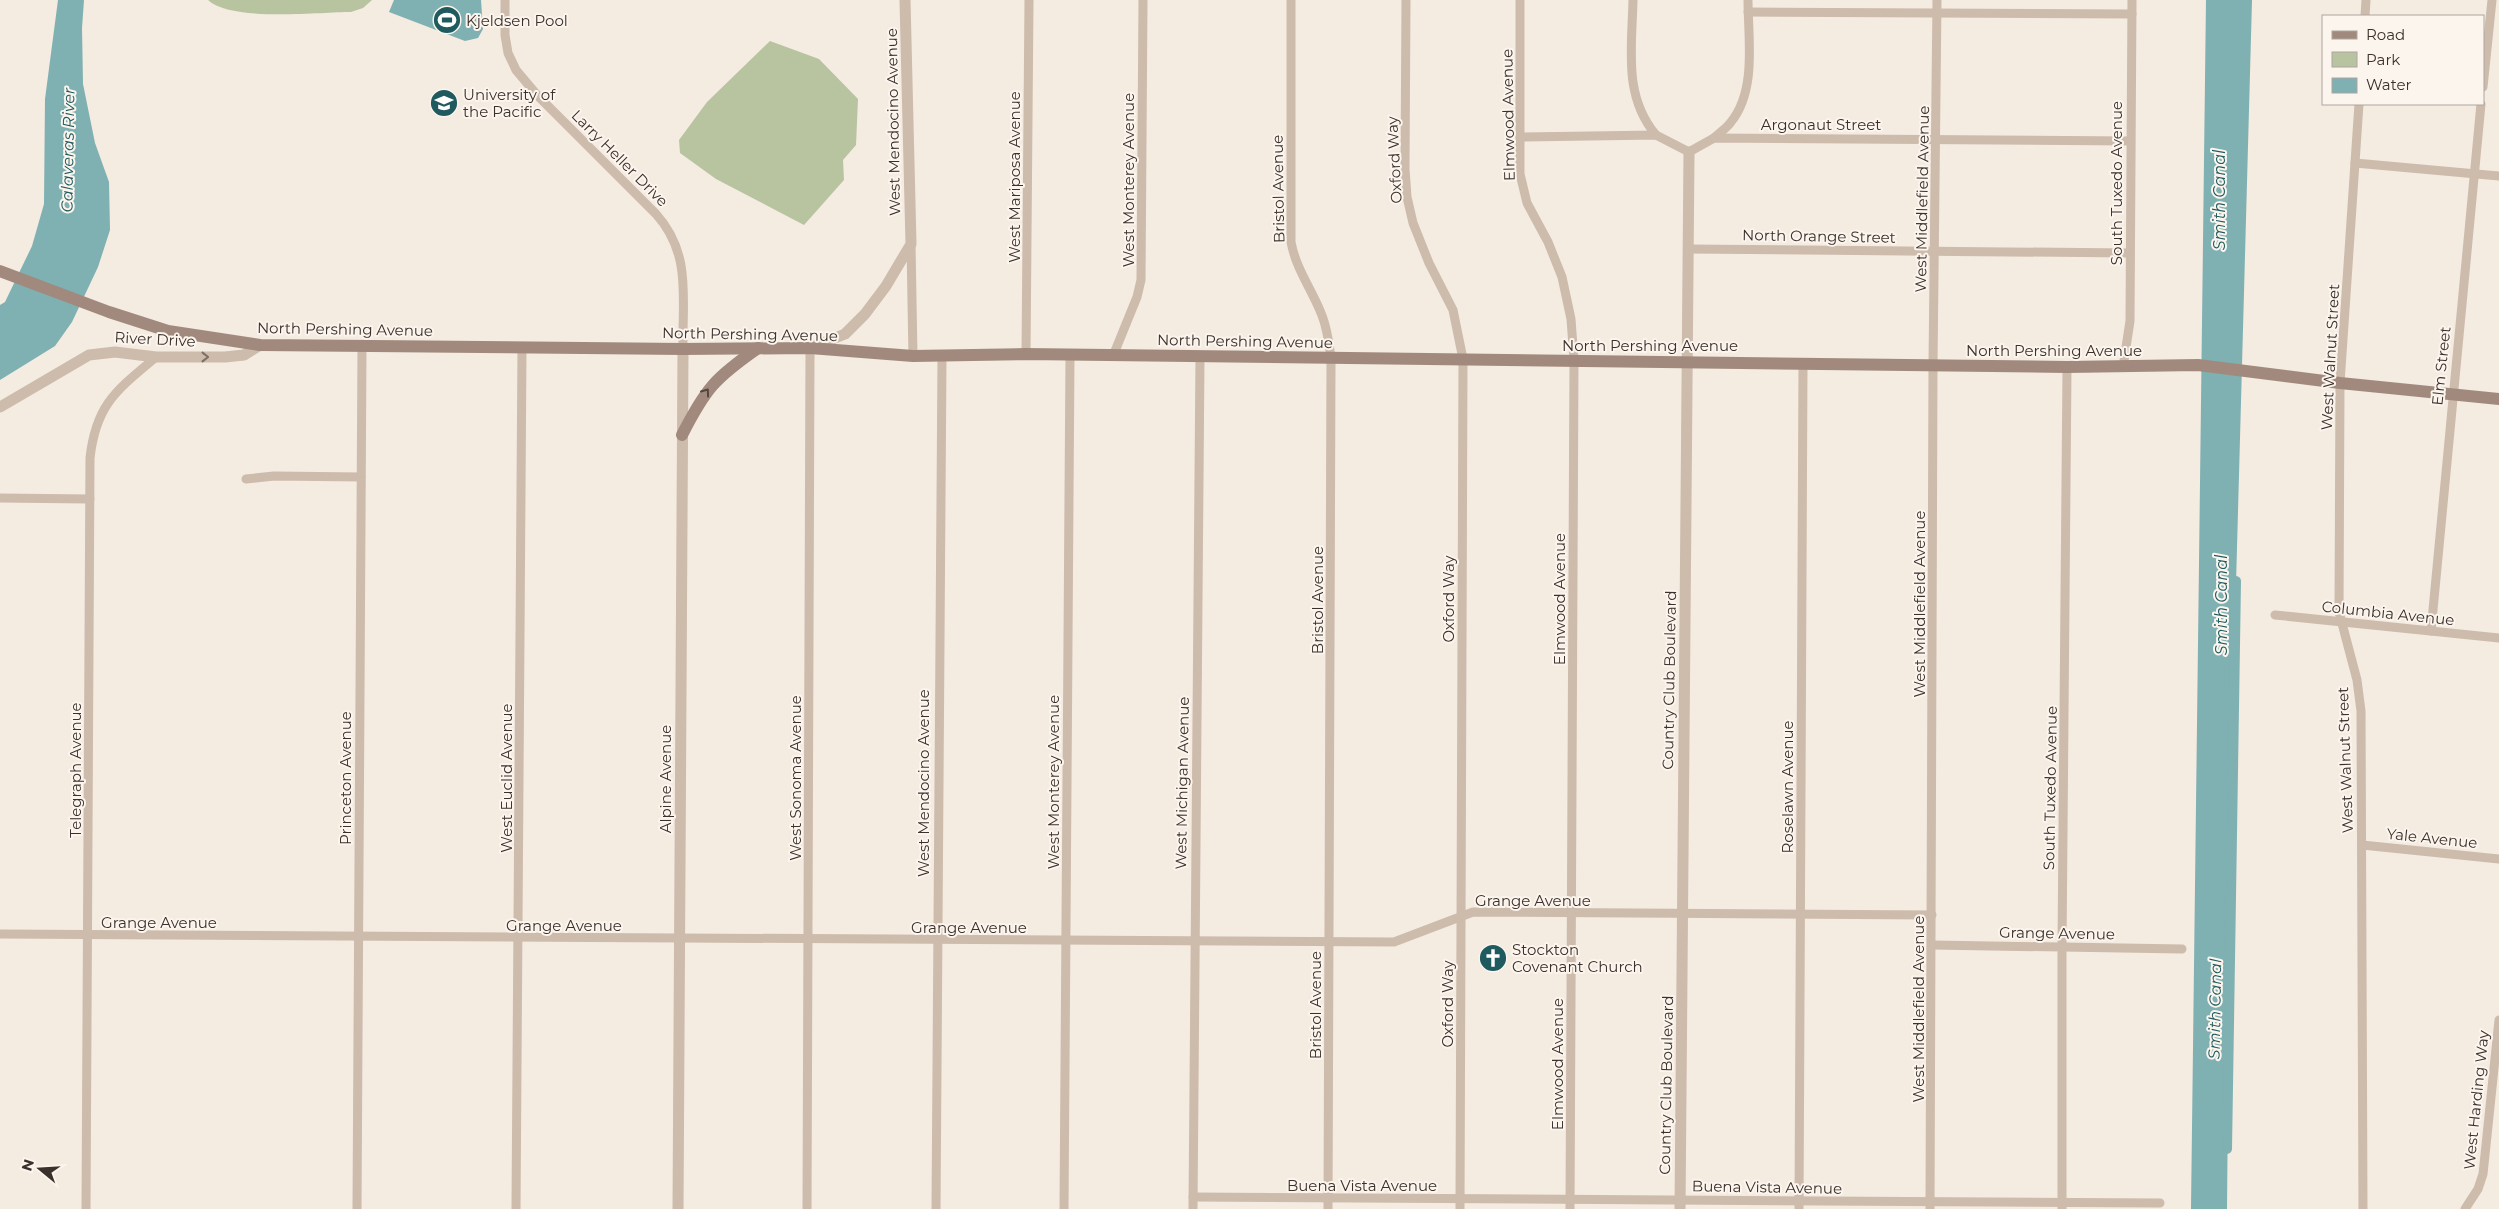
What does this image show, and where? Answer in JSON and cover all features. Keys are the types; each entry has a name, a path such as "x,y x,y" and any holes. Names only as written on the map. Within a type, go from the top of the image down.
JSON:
{"main road":[{"name":"North Pershing Avenue","path":"0,271 109,312 180,334 260,345 682,349 810,348 942,357 1026,354 1933,366 2123,367 2198,365 2340,383 2499,398"},
{"path":"682,435 698,402 712,383 758,348"}],"street":[{"name":"Larry Heller Drive","path":"505,0 505,35 508,53 520,75 651,209 673,236 682,267 682,349"},
{"name":"West Mendocino Avenue","path":"905,0 913,356"},
{"name":"West Mariposa Avenue","path":"1026,354 1029,0"},
{"name":"West Monterey Avenue","path":"1113,356 1137,297 1141,280 1143,0"},
{"name":"Bristol Avenue","path":"1291,0 1291,242 1300,272 1320,312 1328,334 1331,358 1328,1209"},
{"name":"Oxford Way","path":"1406,0 1405,169 1407,197 1421,246 1453,310 1463,359 1460,1209"},
{"name":"Elmwood Avenue","path":"1520,0 1522,185 1527,204 1548,242 1562,277 1571,319 1574,360 1570,1204"},
{"path":"1633,0 1632,85 1645,122 1656,135 1689,152"},
{"path":"1714,138 1731,123 1743,103 1748,78 1748,0"},
{"name":"West Middlefield Avenue","path":"1930,1205 1933,366 1938,0"},
{"name":"South Tuxedo Avenue","path":"2123,367 2130,321 2132,0"},
{"path":"2365,15 2366,0"},
{"path":"2484,77 2492,0"},
{"path":"1748,12 2132,14"},
{"name":"West Walnut Street","path":"2359,105 2340,383 2341,623 2357,680 2361,711 2363,1209"},
{"name":"Elm Street","path":"2431,631 2452,393 2481,105"},
{"path":"1520,137 1656,135"},
{"name":"Argonaut Street","path":"1689,152 1714,138 2130,141"},
{"name":"Country Club Boulevard","path":"1680,1204 1689,152"},
{"path":"2355,163 2499,176"},
{"path":"810,348 845,334 865,314 886,286 911,244"},
{"name":"North Orange Street","path":"1688,249 2129,253"},
{"name":"River Drive","path":"0,407 90,355 115,352 156,356 225,357 244,355 260,345"},
{"name":"Princeton Avenue","path":"357,1209 362,347"},
{"name":"West Euclid Avenue","path":"516,1209 522,347"},
{"name":"West Sonoma Avenue","path":"807,1209 810,348"},
{"name":"Alpine Avenue","path":"678,1209 682,349"},
{"name":"West Monterey Avenue","path":"1064,1209 1070,355"},
{"name":"Telegraph Avenue","path":"86,1209 90,499 92,441 102,411 110,399 156,356"},
{"name":"West Michigan Avenue","path":"1193,1209 1200,356"},
{"name":"West Mendocino Avenue","path":"936,1209 942,357"},
{"name":"Roselawn Avenue","path":"1799,1205 1803,364"},
{"name":"South Tuxedo Avenue","path":"2062,1205 2062,947 2068,367"},
{"path":"246,479 274,476 361,477"},
{"path":"0,498 90,499"},
{"name":"Columbia Avenue","path":"2275,614 2341,623 2499,638"},
{"name":"Yale Avenue","path":"2362,845 2499,859"},
{"name":"Grange Avenue","path":"0,934 1394,942 1473,912 1932,915"},
{"name":"Grange Avenue","path":"1932,945 2182,949"},
{"name":"West Harding Way","path":"2465,1209 2478,1189 2483,1174 2499,1020"},
{"name":"Buena Vista Avenue","path":"1193,1197 1460,1199 1570,1204 2062,1205 2160,1203"}],"green space":[{"path":"208,0 372,0 363,8 351,12 276,14 236,11 219,7"},
{"path":"770,41 819,59 858,99 856,145 843,160 844,180 804,225 716,179 680,153 679,140 707,102"}],"water":[{"name":"Calaveras River","path":"58,0 84,0 82,28 83,84 95,143 109,182 110,230 98,267 72,322 55,346 0,380 0,305 5,302 32,246 44,204 45,99"},
{"name":"Kjeldsen Pool","path":"394,0 481,0 483,29 478,38 465,41 389,12"},
{"path":"2206,0 2252,0 2231,767 2227,1209 2191,1209"}],"waterway":[{"name":"Smith Canal","path":"2227,1149 2236,581"}],"place":[{"name":"Kjeldsen Pool","path":"447,20"},
{"name":"University of the Pacific","path":"444,103"},
{"name":"Stockton Covenant Church","path":"1493,958"}]}
